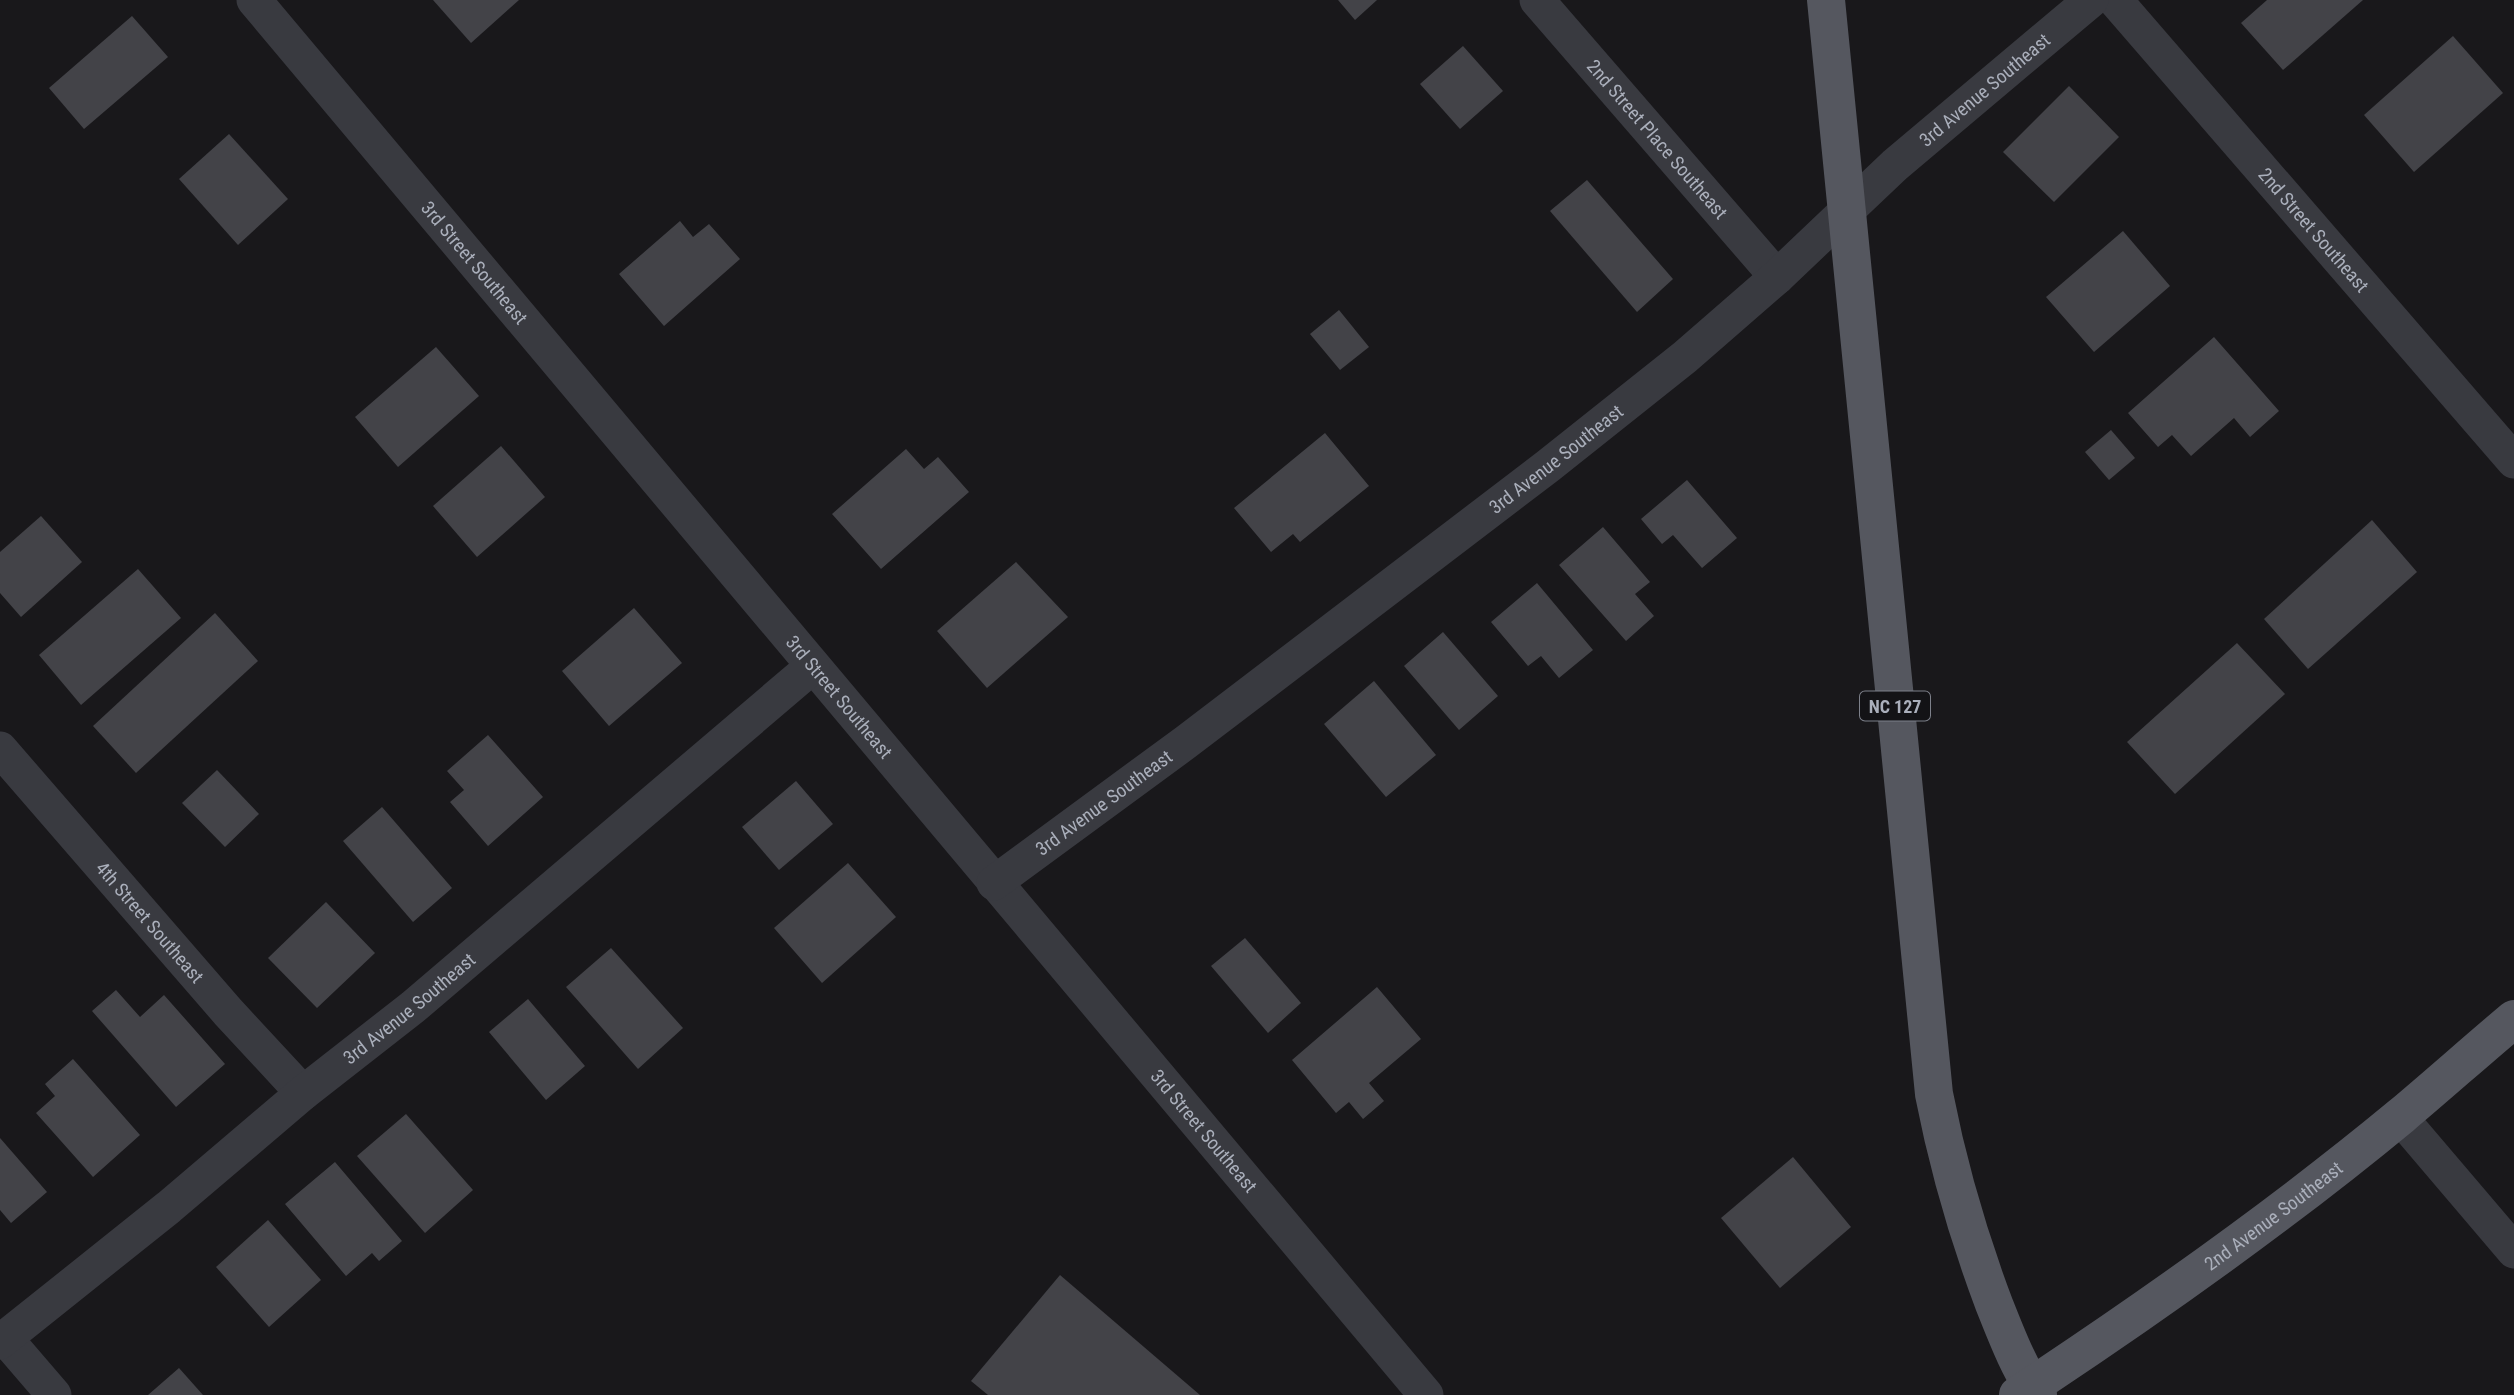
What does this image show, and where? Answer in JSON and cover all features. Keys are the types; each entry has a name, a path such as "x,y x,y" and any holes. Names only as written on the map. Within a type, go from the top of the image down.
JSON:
{"main road":[{"name":"NC 127","path":"1826,0 1934,1094 1946,1154 1970,1241 2029,1392"},
{"name":"2nd Avenue Southeast","path":"2029,1392 2173,1290 2315,1184 2400,1117 2514,1019"}],"street":[{"name":"3rd Street Southeast","path":"254,0 1426,1395"},
{"name":"2nd Street Place Southeast","path":"1537,0 1777,277"},
{"name":"3rd Avenue Southeast","path":"994,883 1186,742 1537,475 1685,357 1777,277 1895,165 2091,0"},
{"name":"2nd Street Southeast","path":"2115,0 2514,461"},
{"name":"3rd Avenue Southeast","path":"2,1340 169,1207 303,1093 413,1007 812,667"},
{"name":"4th Street Southeast","path":"0,749 228,1012 303,1093"},
{"path":"2400,1117 2514,1251"},
{"path":"2,1340 54,1395"}],"building":[{"path":"433,0 519,0 471,43"},
{"path":"1338,0 1377,0 1355,20"},
{"path":"2267,0 2363,0 2283,70 2241,23"},
{"path":"132,16 168,57 84,129 49,88"},
{"path":"2453,36 2503,93 2414,172 2364,115"},
{"path":"1463,46 1503,91 1460,129 1420,84"},
{"path":"2069,86 2119,137 2054,202 2003,152"},
{"path":"229,134 288,199 238,245 179,179"},
{"path":"1587,180 1673,279 1637,312 1550,211"},
{"path":"680,221 693,237 709,224 740,259 664,326 619,274"},
{"path":"2123,231 2170,286 2094,352 2046,297"},
{"path":"1339,310 1369,347 1340,370 1310,334"},
{"path":"2214,337 2279,411 2250,437 2234,418 2191,456 2172,435 2158,447 2128,413"},
{"path":"436,347 479,396 398,467 355,417"},
{"path":"2111,430 2135,458 2109,480 2085,452"},
{"path":"1325,433 1369,486 1300,542 1293,534 1271,552 1234,508"},
{"path":"501,446 545,497 477,557 433,506"},
{"path":"906,449 924,469 938,457 969,492 881,569 832,514"},
{"path":"1687,480 1737,538 1702,568 1673,535 1662,544 1641,519"},
{"path":"41,516 82,562 21,617 0,593 0,552"},
{"path":"2372,520 2417,572 2308,669 2264,619"},
{"path":"1603,527 1650,582 1635,594 1654,616 1626,641 1559,565"},
{"path":"1016,562 1068,617 987,688 937,631"},
{"path":"138,569 181,618 81,705 39,655"},
{"path":"1537,583 1593,650 1559,678 1541,656 1528,666 1491,622"},
{"path":"634,608 682,663 609,726 562,671"},
{"path":"215,613 258,661 136,773 93,726"},
{"path":"1443,632 1498,696 1459,730 1404,666"},
{"path":"2237,643 2285,694 2175,794 2127,742"},
{"path":"1374,681 1436,755 1386,797 1324,724"},
{"path":"488,735 543,797 488,846 450,802 464,790 447,771"},
{"path":"217,770 259,814 225,847 182,803"},
{"path":"796,781 833,824 779,870 742,827"},
{"path":"382,807 452,888 413,922 343,841"},
{"path":"848,863 896,917 822,983 774,928"},
{"path":"326,902 375,953 317,1008 268,958"},
{"path":"1245,938 1301,1003 1268,1033 1211,966"},
{"path":"611,948 683,1028 638,1069 566,987"},
{"path":"1377,987 1421,1039 1369,1083 1384,1101 1363,1119 1349,1102 1336,1113 1292,1060"},
{"path":"116,990 140,1017 164,995 225,1064 176,1107 92,1011"},
{"path":"528,999 585,1066 546,1100 489,1032"},
{"path":"73,1059 140,1135 93,1177 36,1113 55,1096 45,1084"},
{"path":"406,1114 473,1190 425,1233 357,1156"},
{"path":"0,1138 47,1192 11,1223 0,1210"},
{"path":"1793,1157 1851,1227 1780,1288 1721,1218"},
{"path":"335,1162 402,1241 379,1261 372,1253 346,1276 285,1204"},
{"path":"268,1220 321,1280 269,1327 216,1267"},
{"path":"1060,1275 1200,1395 988,1395 971,1381"},
{"path":"179,1368 203,1395 148,1395"}]}
